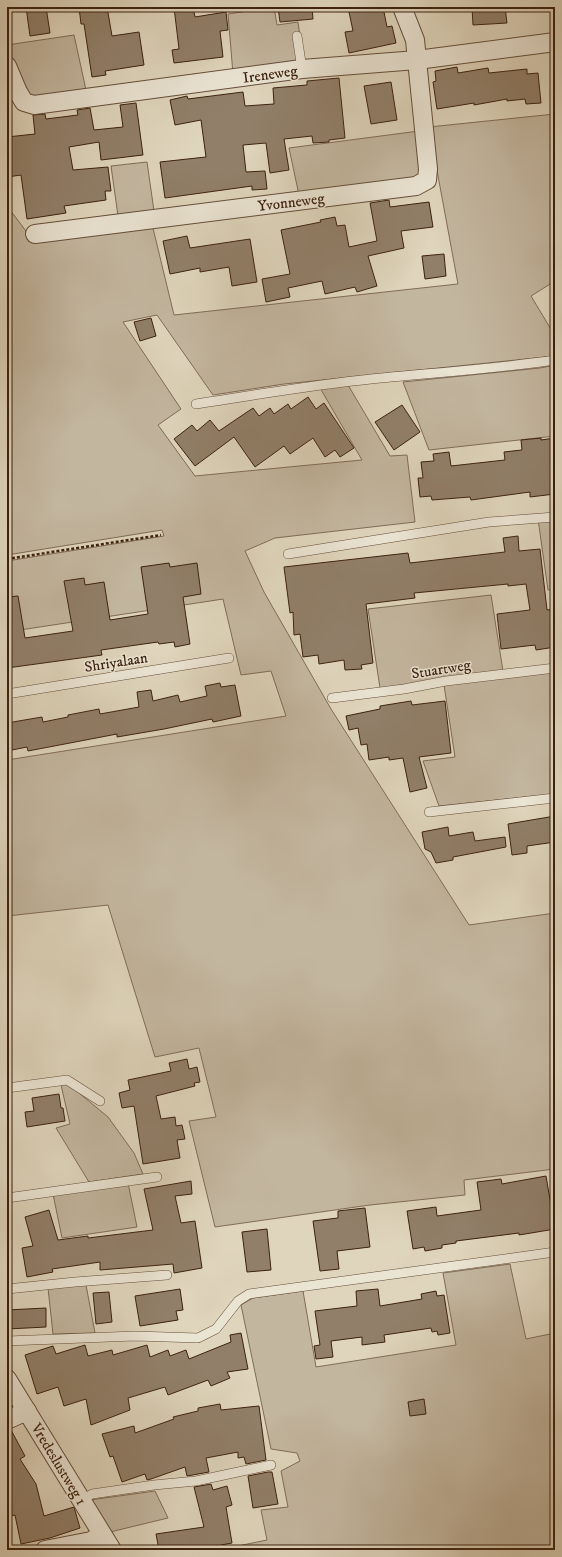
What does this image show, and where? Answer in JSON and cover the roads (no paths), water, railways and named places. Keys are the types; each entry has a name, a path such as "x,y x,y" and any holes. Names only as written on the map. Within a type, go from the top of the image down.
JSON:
{"street":[{"path":"402,7 415,40 417,60"},
{"name":"Ireneweg","path":"7,66 24,102 34,105 302,69 417,60 555,42"},
{"name":"Yvonneweg","path":"34,234 416,186 427,180 428,169 417,60"},
{"name":"Vredeslustweg 1","path":"7,1378 112,1550"},
{"path":"7,1420 27,1411"},
{"path":"45,1550 91,1541 102,1535"}],"lane":[{"path":"297,36 302,69"},
{"path":"196,404 281,390 370,379 489,369 555,360"},
{"path":"288,554 489,522 555,517"},
{"name":"Shriyalaan","path":"7,694 229,658"},
{"name":"Stuartweg","path":"332,698 404,689 446,681 555,668"},
{"path":"429,812 555,798"},
{"path":"7,1088 67,1080 100,1101"},
{"path":"7,1198 157,1177"},
{"path":"7,1342 135,1336 198,1338 216,1329 238,1301 249,1294 555,1252"},
{"path":"7,1289 167,1275"},
{"path":"82,1500 92,1494 154,1484 196,1481 271,1465"}]}
